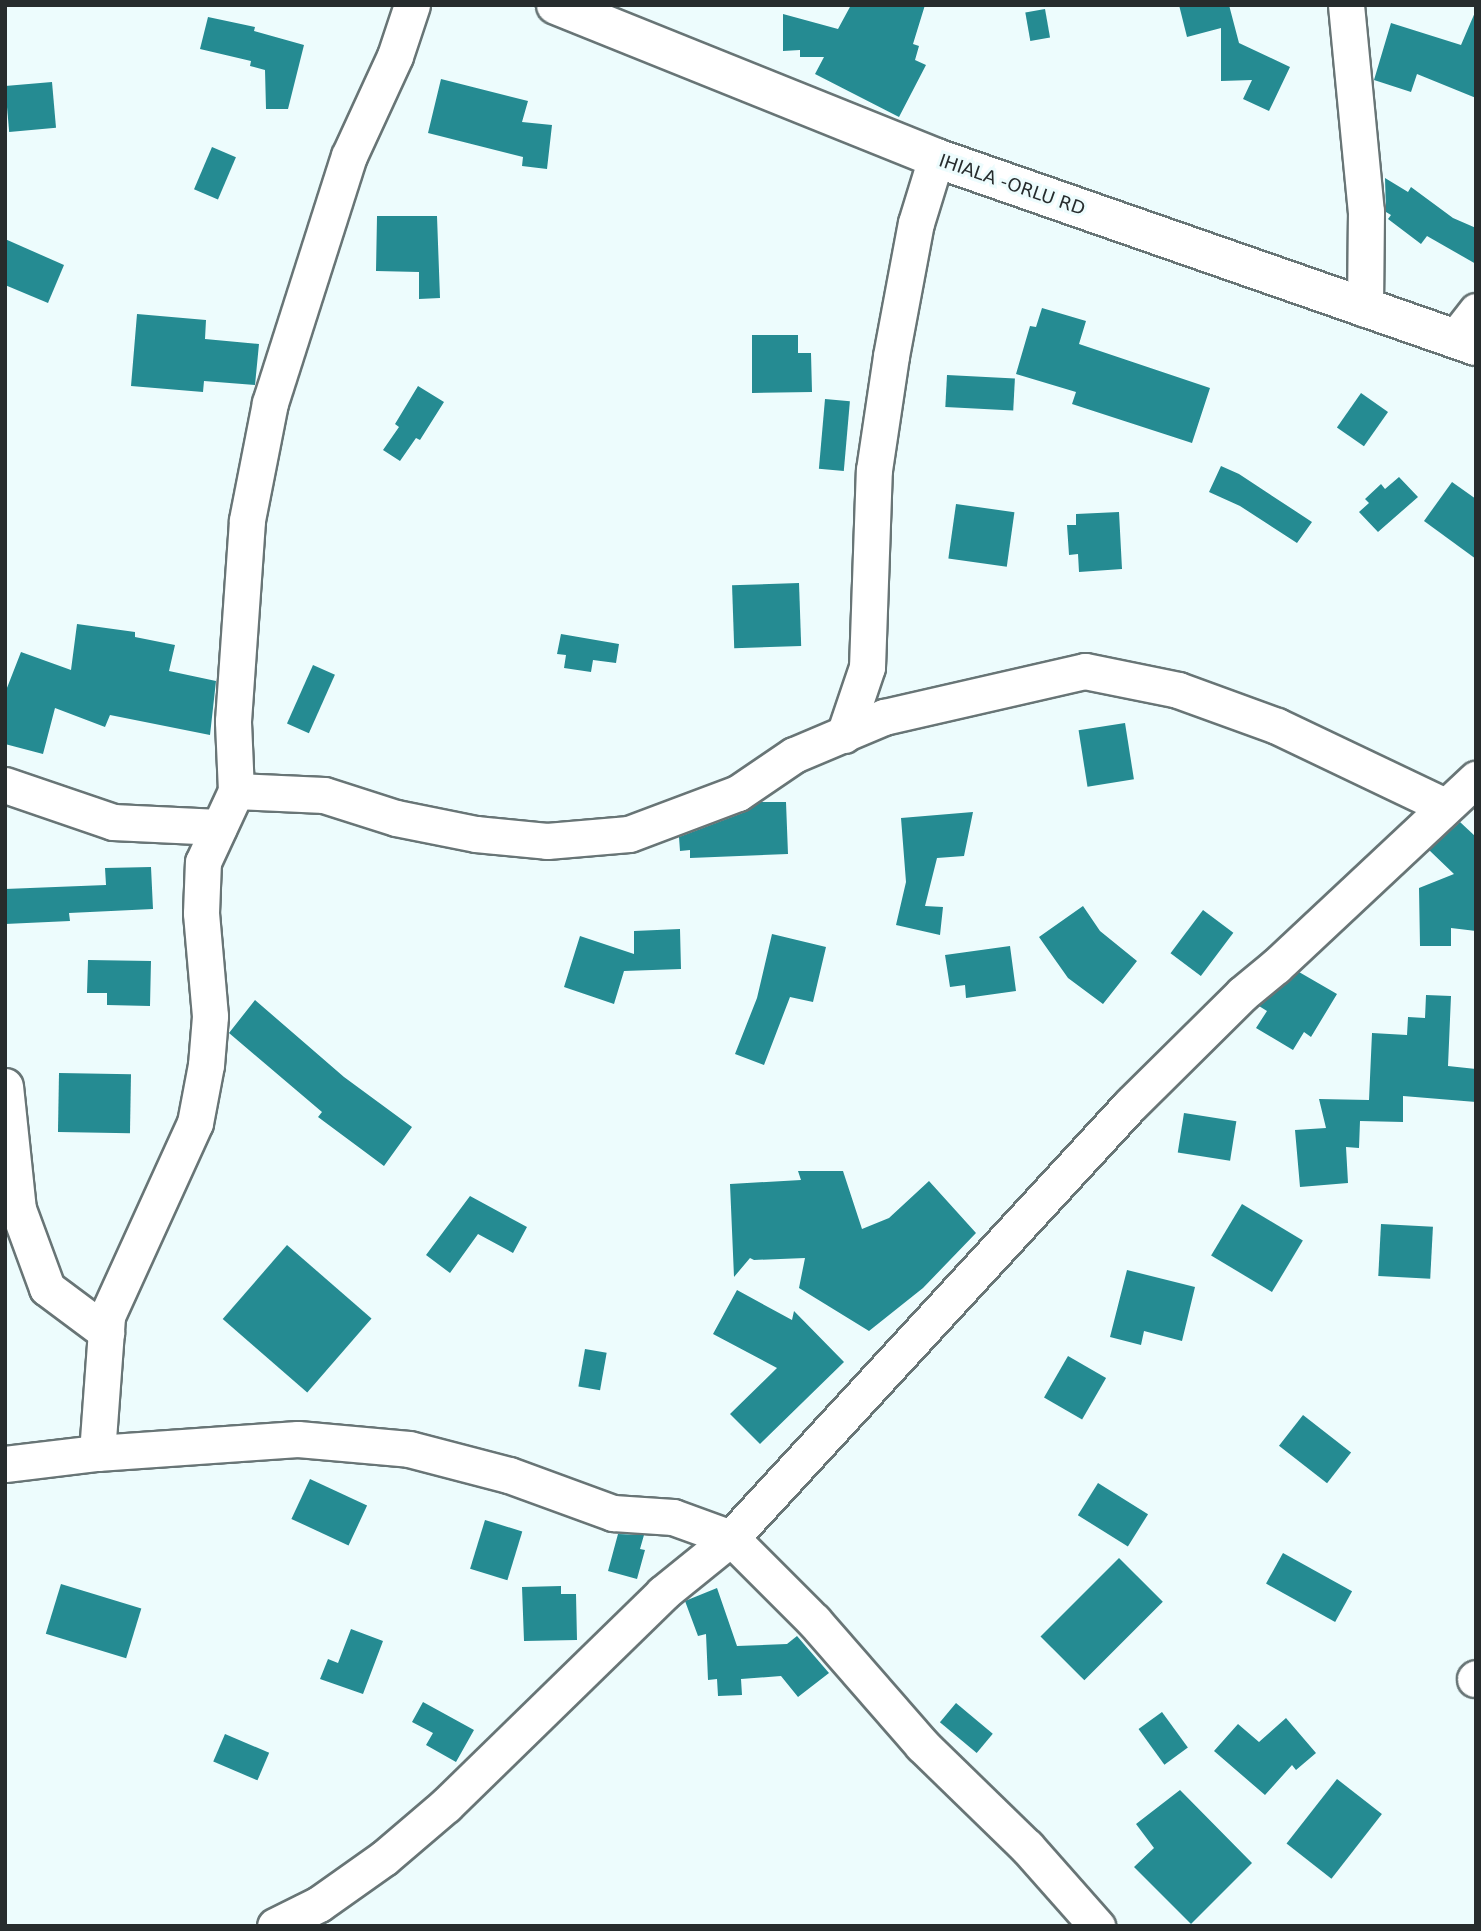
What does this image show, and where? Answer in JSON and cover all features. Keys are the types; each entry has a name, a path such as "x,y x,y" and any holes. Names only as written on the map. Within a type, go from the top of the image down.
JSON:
{"main road":[{"name":"IHIALA -ORLU RD","path":"556,5 936,158 1365,309 1469,331"}],"street":[{"path":"97,1453 107,1316 195,1124 206,1065 210,1016 201,913 203,862 236,791 233,721 247,520 270,403 349,156 395,56 412,5"},
{"path":"1346,5 1366,211 1365,309"},
{"path":"844,736 867,667 874,470 891,356 916,223 936,158"},
{"path":"236,791 324,795 396,818 476,834 547,841 629,834 738,793 794,755 884,718 1085,671 1178,690 1277,726 1445,806"},
{"path":"275,1926 319,1904 384,1858 436,1814 663,1593 731,1538 1130,1105 1242,994 1276,966 1476,779"},
{"path":"5,785 113,822 219,827"},
{"path":"5,1086 18,1209 47,1288 106,1332"},
{"path":"5,1464 97,1453 298,1439 409,1449 509,1475 613,1513 673,1517 731,1538 814,1621 922,1745 1027,1847 1097,1926"}],"building":[{"path":"851,5 925,5 913,44 919,46 915,60 926,65 899,117 815,74 824,57 800,57 800,50 783,51 783,14 838,29"},
{"path":"1179,5 1229,5 1239,43 1290,67 1269,111 1243,99 1252,80 1221,81 1221,28 1187,37"},
{"path":"1045,9 1050,38 1030,41 1025,12"},
{"path":"1476,10 1476,98 1417,74 1411,92 1374,80 1391,23 1461,45"},
{"path":"208,17 255,27 254,31 304,45 288,109 266,109 265,70 250,66 251,61 200,49"},
{"path":"441,79 528,101 522,122 552,125 547,169 522,166 523,157 428,133"},
{"path":"52,82 56,128 9,132 5,86"},
{"path":"212,147 236,157 218,200 194,189"},
{"path":"1385,178 1408,192 1411,187 1453,218 1476,228 1476,264 1427,236 1421,244 1388,219 1391,215 1386,212"},
{"path":"377,216 437,216 440,298 419,299 419,272 376,271"},
{"path":"5,239 64,265 48,303 5,285"},
{"path":"1042,308 1086,321 1079,344 1210,388 1192,443 1072,404 1076,392 1016,374 1030,326 1036,327"},
{"path":"137,314 206,320 205,339 259,344 255,385 204,381 203,392 131,386"},
{"path":"752,335 798,335 798,353 811,353 812,392 752,393"},
{"path":"947,375 1015,379 1013,411 945,407"},
{"path":"418,386 444,402 420,440 416,438 400,461 383,450 399,427 395,424"},
{"path":"1361,393 1388,412 1364,446 1337,427"},
{"path":"825,399 850,401 844,471 819,469"},
{"path":"1221,466 1239,474 1312,522 1297,543 1240,506 1209,492"},
{"path":"1399,477 1418,497 1378,532 1359,512 1369,503 1365,499 1381,484 1385,489"},
{"path":"1452,482 1476,499 1476,559 1424,521"},
{"path":"956,504 1014,512 1007,567 948,558"},
{"path":"1119,512 1122,569 1079,572 1078,554 1069,555 1067,525 1076,525 1076,514"},
{"path":"799,583 801,646 734,648 732,585"},
{"path":"77,624 135,632 135,637 175,645 169,671 216,681 210,735 110,715 105,727 55,708 43,754 5,744 5,693 21,652 71,670"},
{"path":"561,634 619,644 616,663 593,660 591,672 564,668 566,655 557,654"},
{"path":"313,665 335,675 309,733 287,723"},
{"path":"1125,723 1134,779 1087,787 1079,730"},
{"path":"760,802 786,802 788,854 690,858 690,850 680,851 679,837 745,812"},
{"path":"973,812 964,856 937,858 925,906 943,907 940,935 896,925 906,882 901,818"},
{"path":"1460,822 1476,837 1476,931 1451,928 1451,946 1420,946 1419,888 1454,874 1429,850"},
{"path":"151,867 153,909 69,913 70,921 5,924 5,889 106,885 105,868"},
{"path":"1083,906 1100,931 1137,961 1103,1004 1068,978 1039,937"},
{"path":"1203,910 1233,933 1201,976 1171,953"},
{"path":"680,929 681,969 624,971 614,1004 564,987 580,936 634,954 634,931"},
{"path":"772,934 826,947 813,1002 790,997 764,1065 735,1054 757,998"},
{"path":"1010,946 1016,991 966,998 965,985 950,987 945,955"},
{"path":"88,960 151,961 150,1006 107,1005 107,993 87,993"},
{"path":"1299,972 1337,994 1311,1037 1304,1032 1293,1050 1256,1028 1267,1011 1259,1006"},
{"path":"1426,995 1451,996 1448,1066 1476,1069 1476,1102 1403,1096 1403,1122 1360,1121 1359,1148 1346,1147 1348,1183 1300,1187 1295,1130 1326,1128 1319,1099 1369,1100 1372,1033 1407,1035 1408,1017 1425,1018"},
{"path":"255,1000 344,1077 412,1127 384,1166 318,1117 322,1112 229,1033"},
{"path":"59,1073 131,1074 130,1133 58,1132"},
{"path":"1184,1113 1236,1121 1230,1161 1178,1153"},
{"path":"798,1171 843,1171 862,1229 889,1218 929,1181 976,1233 923,1288 869,1331 799,1288 805,1258 750,1258 734,1277 730,1184 801,1180"},
{"path":"470,1196 527,1227 513,1253 478,1234 450,1273 426,1255"},
{"path":"1242,1204 1303,1241 1272,1292 1211,1255"},
{"path":"1381,1224 1433,1227 1430,1279 1378,1276"},
{"path":"287,1245 372,1318 307,1392 223,1319"},
{"path":"1127,1270 1195,1287 1182,1341 1144,1331 1141,1345 1110,1337"},
{"path":"737,1290 792,1320 794,1311 844,1362 760,1444 730,1414 777,1368 713,1334"},
{"path":"585,1349 607,1353 600,1390 578,1386"},
{"path":"1068,1356 1106,1378 1082,1420 1044,1398"},
{"path":"1303,1415 1351,1453 1327,1483 1279,1446"},
{"path":"310,1479 367,1506 349,1546 291,1519"},
{"path":"1098,1483 1148,1514 1128,1546 1078,1515"},
{"path":"485,1520 522,1531 507,1580 470,1569"},
{"path":"618,1534 644,1535 640,1549 645,1550 637,1579 608,1571"},
{"path":"1283,1553 1352,1591 1335,1622 1266,1584"},
{"path":"1119,1558 1163,1602 1084,1680 1041,1636"},
{"path":"61,1584 141,1609 126,1658 46,1634"},
{"path":"561,1586 561,1594 576,1594 577,1640 524,1641 522,1587"},
{"path":"717,1588 737,1646 787,1644 797,1636 829,1673 798,1697 781,1676 741,1679 742,1695 718,1696 717,1679 708,1680 706,1634 698,1636 685,1601"},
{"path":"351,1629 383,1641 363,1694 320,1679 328,1659 338,1663"},
{"path":"423,1702 474,1730 456,1762 426,1745 433,1733 412,1722"},
{"path":"956,1703 993,1734 977,1753 940,1722"},
{"path":"1162,1712 1188,1748 1164,1765 1139,1729"},
{"path":"1286,1718 1316,1753 1296,1770 1292,1765 1265,1795 1214,1751 1238,1724 1259,1742"},
{"path":"225,1734 269,1753 257,1780 213,1762"},
{"path":"1337,1779 1382,1814 1331,1879 1287,1844"},
{"path":"1180,1790 1252,1863 1191,1924 1134,1867 1154,1848 1136,1824"}]}
